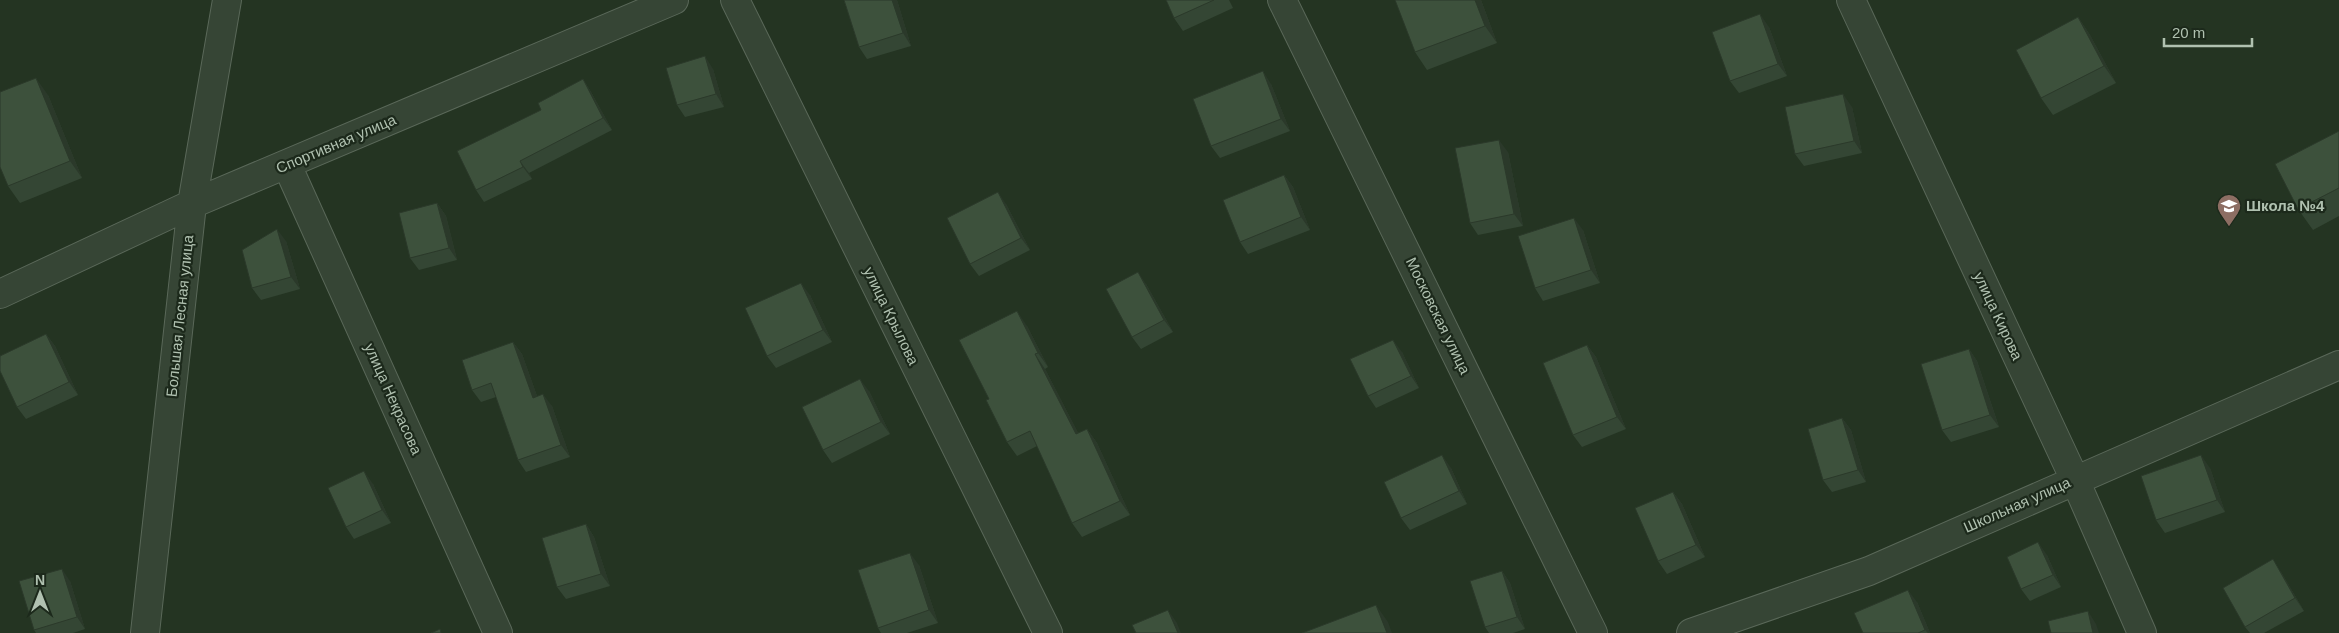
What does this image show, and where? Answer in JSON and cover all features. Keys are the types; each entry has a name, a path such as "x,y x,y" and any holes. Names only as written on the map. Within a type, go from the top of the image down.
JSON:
{"street":[{"name":"Большая Лесная улица","path":"146,633 192,204 227,0"},
{"name":"Спортивная улица","path":"0,294 192,204 287,166 674,0"},
{"name":"улица Крылова","path":"735,0 1048,633"},
{"name":"Московская улица","path":"1282,0 1593,633"},
{"name":"улица Кирова","path":"1851,0 2075,480 2142,633"},
{"name":"улица Некрасова","path":"287,166 498,633"},
{"name":"Школьная улица","path":"1691,633 1869,571 2339,365"}],"building":[{"path":"844,0 892,0 903,33 859,47"},
{"path":"1166,0 1214,0 1174,18"},
{"path":"1395,0 1475,0 1485,26 1415,52"},
{"path":"1760,14 1778,64 1730,81 1712,32"},
{"path":"2078,17 2104,66 2041,98 2016,50"},
{"path":"705,56 716,94 677,105 666,68"},
{"path":"1263,71 1281,119 1211,146 1193,99"},
{"path":"36,78 70,161 8,186 0,167 0,92"},
{"path":"583,79 603,118 520,161 523,167 476,190 457,151 541,110 538,103"},
{"path":"1843,94 1854,141 1795,154 1785,107"},
{"path":"2339,131 2339,188 2298,209 2275,164"},
{"path":"1499,140 1514,214 1470,223 1455,148"},
{"path":"1284,175 1301,217 1240,242 1223,200"},
{"path":"998,192 1021,238 970,264 947,218"},
{"path":"437,203 449,248 410,258 399,213"},
{"path":"1574,218 1591,270 1535,288 1518,236"},
{"path":"277,229 291,277 252,288 242,250"},
{"path":"1138,272 1164,320 1132,337 1106,289"},
{"path":"801,283 823,330 767,356 745,308"},
{"path":"1017,311 1038,353 1035,354 1076,434 1087,429 1120,501 1072,523 1030,431 1007,442 986,400 989,399 959,340"},
{"path":"46,334 69,382 17,407 0,371 0,356"},
{"path":"1393,340 1411,376 1368,396 1350,359"},
{"path":"513,342 533,398 543,394 561,445 518,460 491,383 472,390 462,360"},
{"path":"1587,345 1617,417 1573,435 1543,363"},
{"path":"1969,349 1990,415 1942,430 1921,364"},
{"path":"860,379 881,422 823,450 802,407"},
{"path":"1842,418 1858,470 1823,480 1808,429"},
{"path":"1442,455 1459,491 1401,518 1384,482"},
{"path":"2201,455 2217,500 2156,520 2141,476"},
{"path":"364,471 382,510 346,527 328,488"},
{"path":"1673,492 1696,545 1658,561 1635,508"},
{"path":"586,524 601,574 557,587 542,538"},
{"path":"2038,542 2053,575 2021,589 2007,557"},
{"path":"910,553 929,610 878,628 858,570"},
{"path":"2273,559 2295,598 2245,627 2223,588"},
{"path":"62,569 77,617 34,630 19,581"},
{"path":"1502,571 1517,617 1485,627 1470,581"},
{"path":"1908,590 1925,630 1918,633 1863,633 1854,613"},
{"path":"1376,605 1387,633 1302,633"},
{"path":"1168,610 1178,633 1136,633 1132,625"},
{"path":"2088,611 2093,633 2051,633 2048,621"},
{"path":"440,629 441,633 431,633"}],"place":[{"name":"Школа №4","path":"2229,227"}]}
